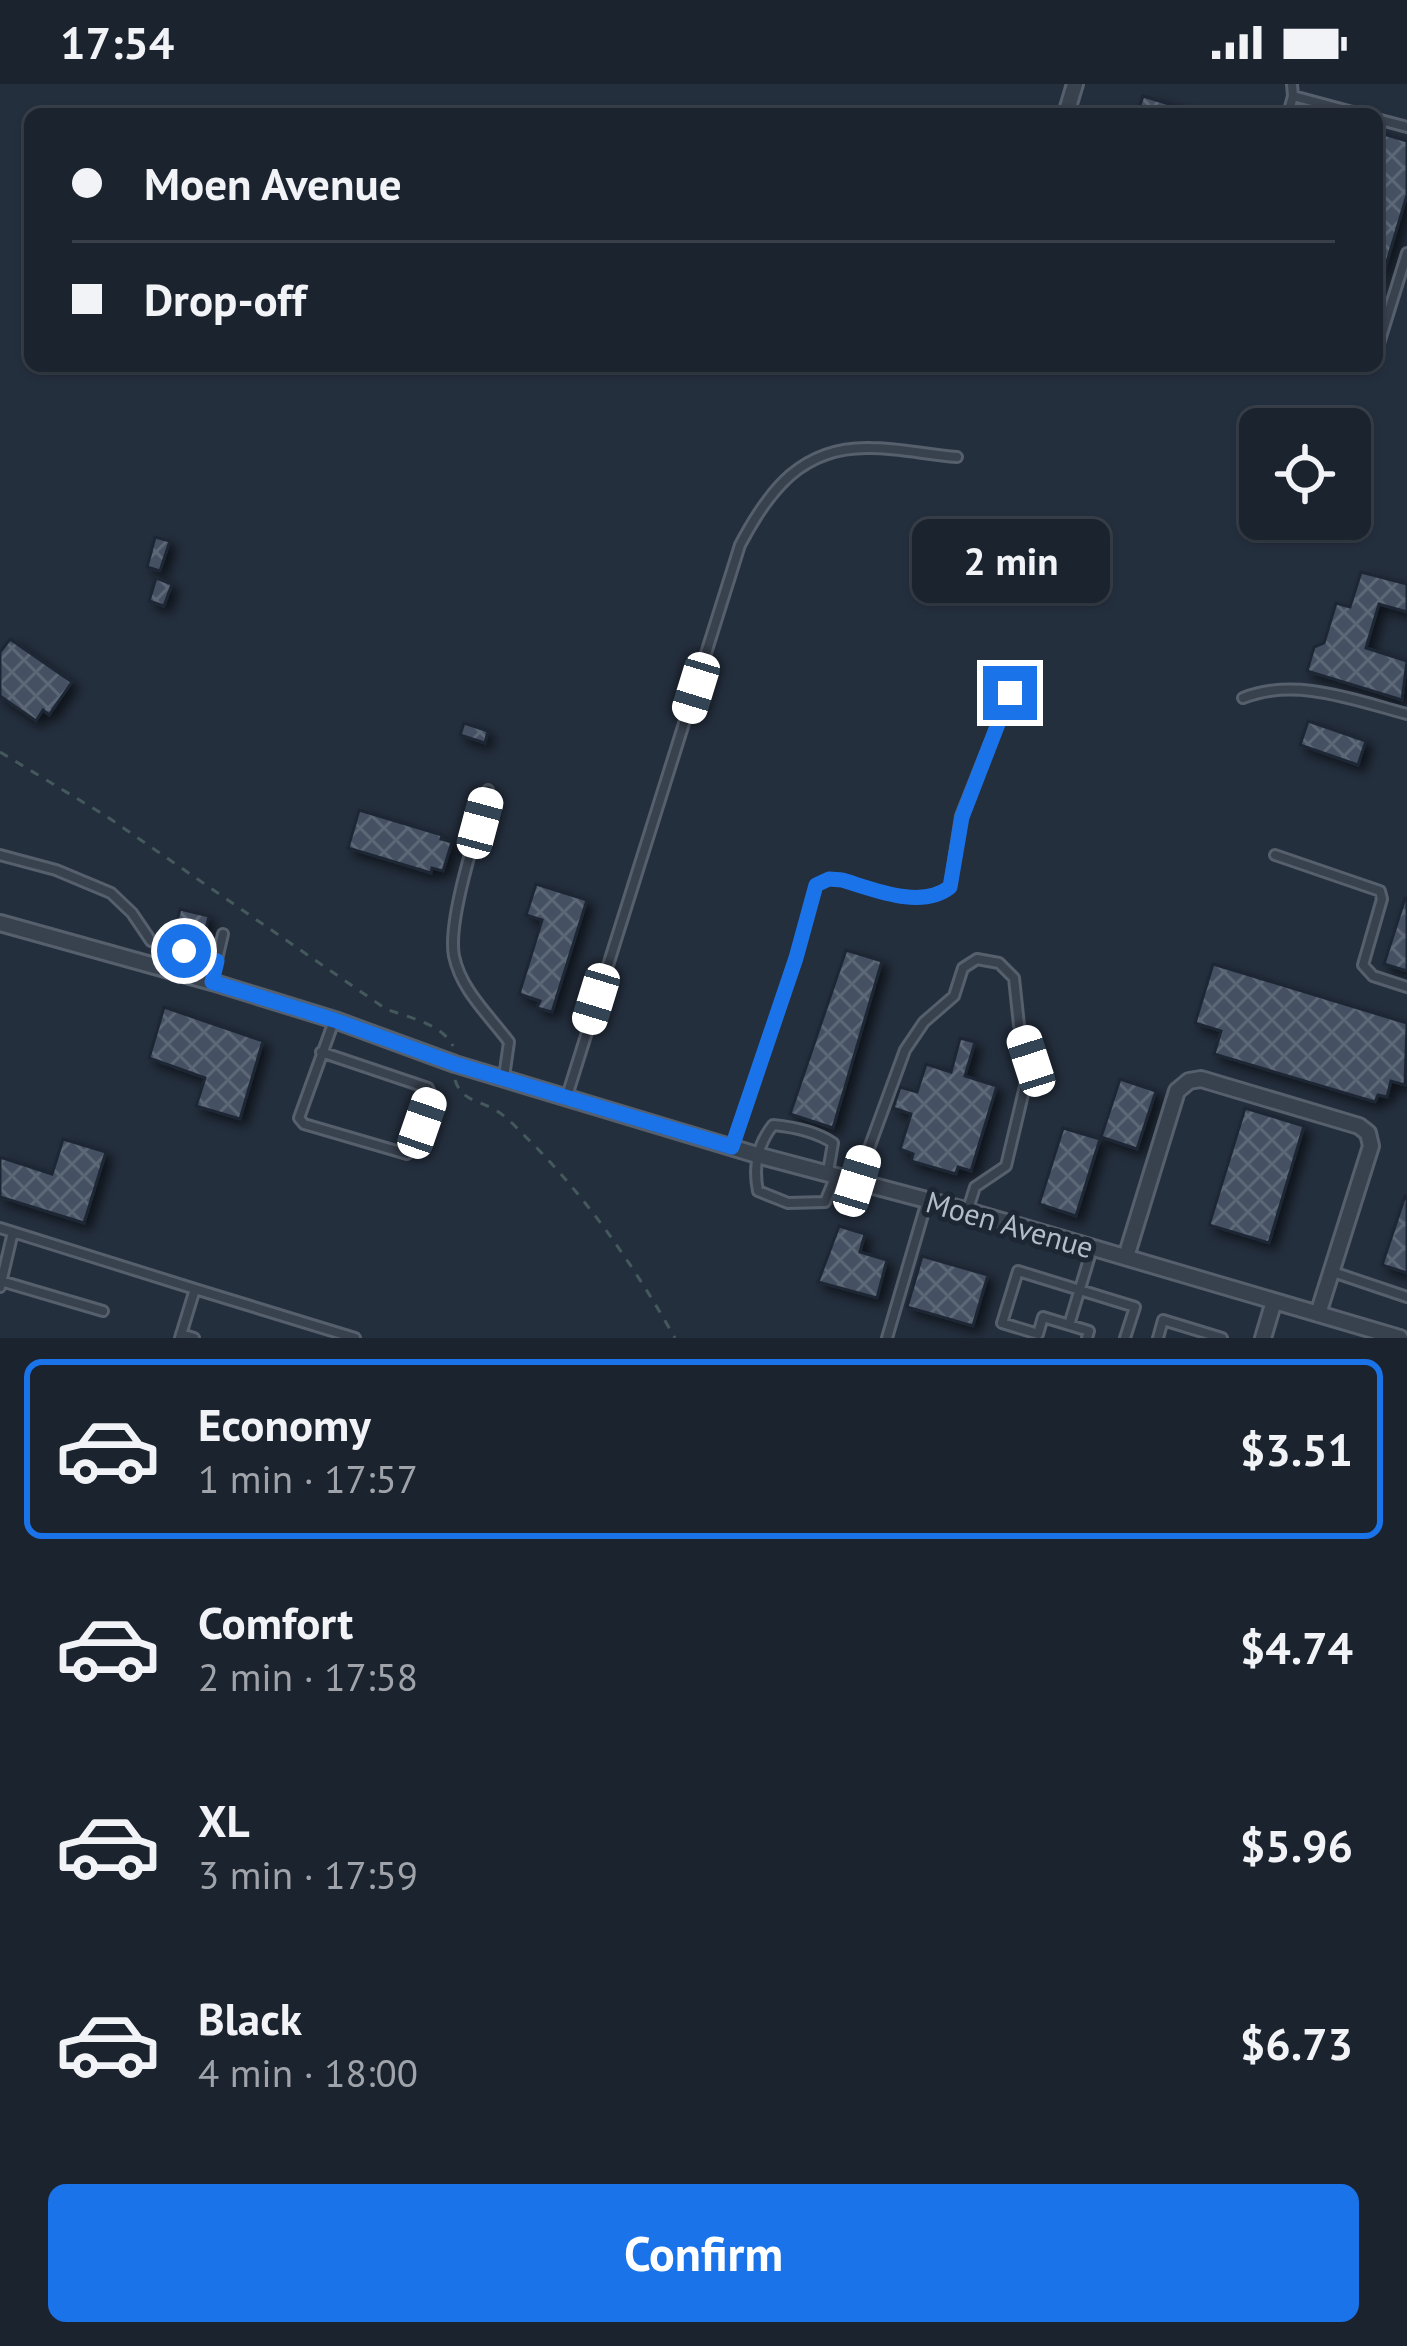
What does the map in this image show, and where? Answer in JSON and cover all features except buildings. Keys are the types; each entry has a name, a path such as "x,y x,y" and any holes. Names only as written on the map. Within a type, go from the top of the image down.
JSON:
{"street":[{"name":"Moen Avenue","path":"0,923 212,982 757,1155 968,1211 1400,1338"},
{"path":"1126,1257 1177,1090 1201,1079 1368,1132 1371,1146 1318,1314"},
{"path":"1263,1338 1274,1301"}],"lane":[{"path":"1290,108 1292,84"},
{"path":"1293,96 1338,108"},
{"path":"1383,331 1407,253"},
{"path":"567,1097 740,545 764,500 788,475 842,451 867,447 957,457"},
{"path":"1243,698 1268,688 1315,691 1407,714"},
{"path":"732,1147 816,885 842,880 921,898 950,887 962,817 1010,693"},
{"path":"488,790 463,887 453,954 471,995 509,1042 504,1078"},
{"path":"0,855 56,870 111,893 133,913 151,941 217,961"},
{"path":"1275,855 1380,891 1382,899 1363,965 1372,976 1407,987"},
{"path":"212,982 223,934"},
{"path":"857,1181 905,1050 924,1022 954,996 963,968 977,959 999,963 1014,977 1019,1024 1031,1061 1006,1166 982,1178 968,1211"},
{"path":"321,1052 428,1088 431,1095 413,1150 406,1154 304,1124 299,1118 321,1052 334,1020"},
{"path":"772,1125 821,1135 833,1144 825,1202 788,1204 758,1191 757,1155 772,1125"},
{"path":"887,1338 928,1200"},
{"path":"0,1228 355,1338"},
{"path":"14,1232 1,1284 103,1311"},
{"path":"1069,1325 1093,1247"},
{"path":"1087,1338 1089,1331 1043,1317 1038,1334 1002,1323 1018,1271 1135,1307 1125,1338"},
{"path":"1331,1272 1407,1297"},
{"path":"194,1338 180,1336 195,1289"},
{"path":"1158,1338 1163,1320 1222,1338"},
{"path":"1334,1338 1340,1321"}],"route":[{"path":"184,951 217,961 212,982 455,1064 732,1147 816,885 842,880 921,898 950,887 958,828 1010,693"}]}
